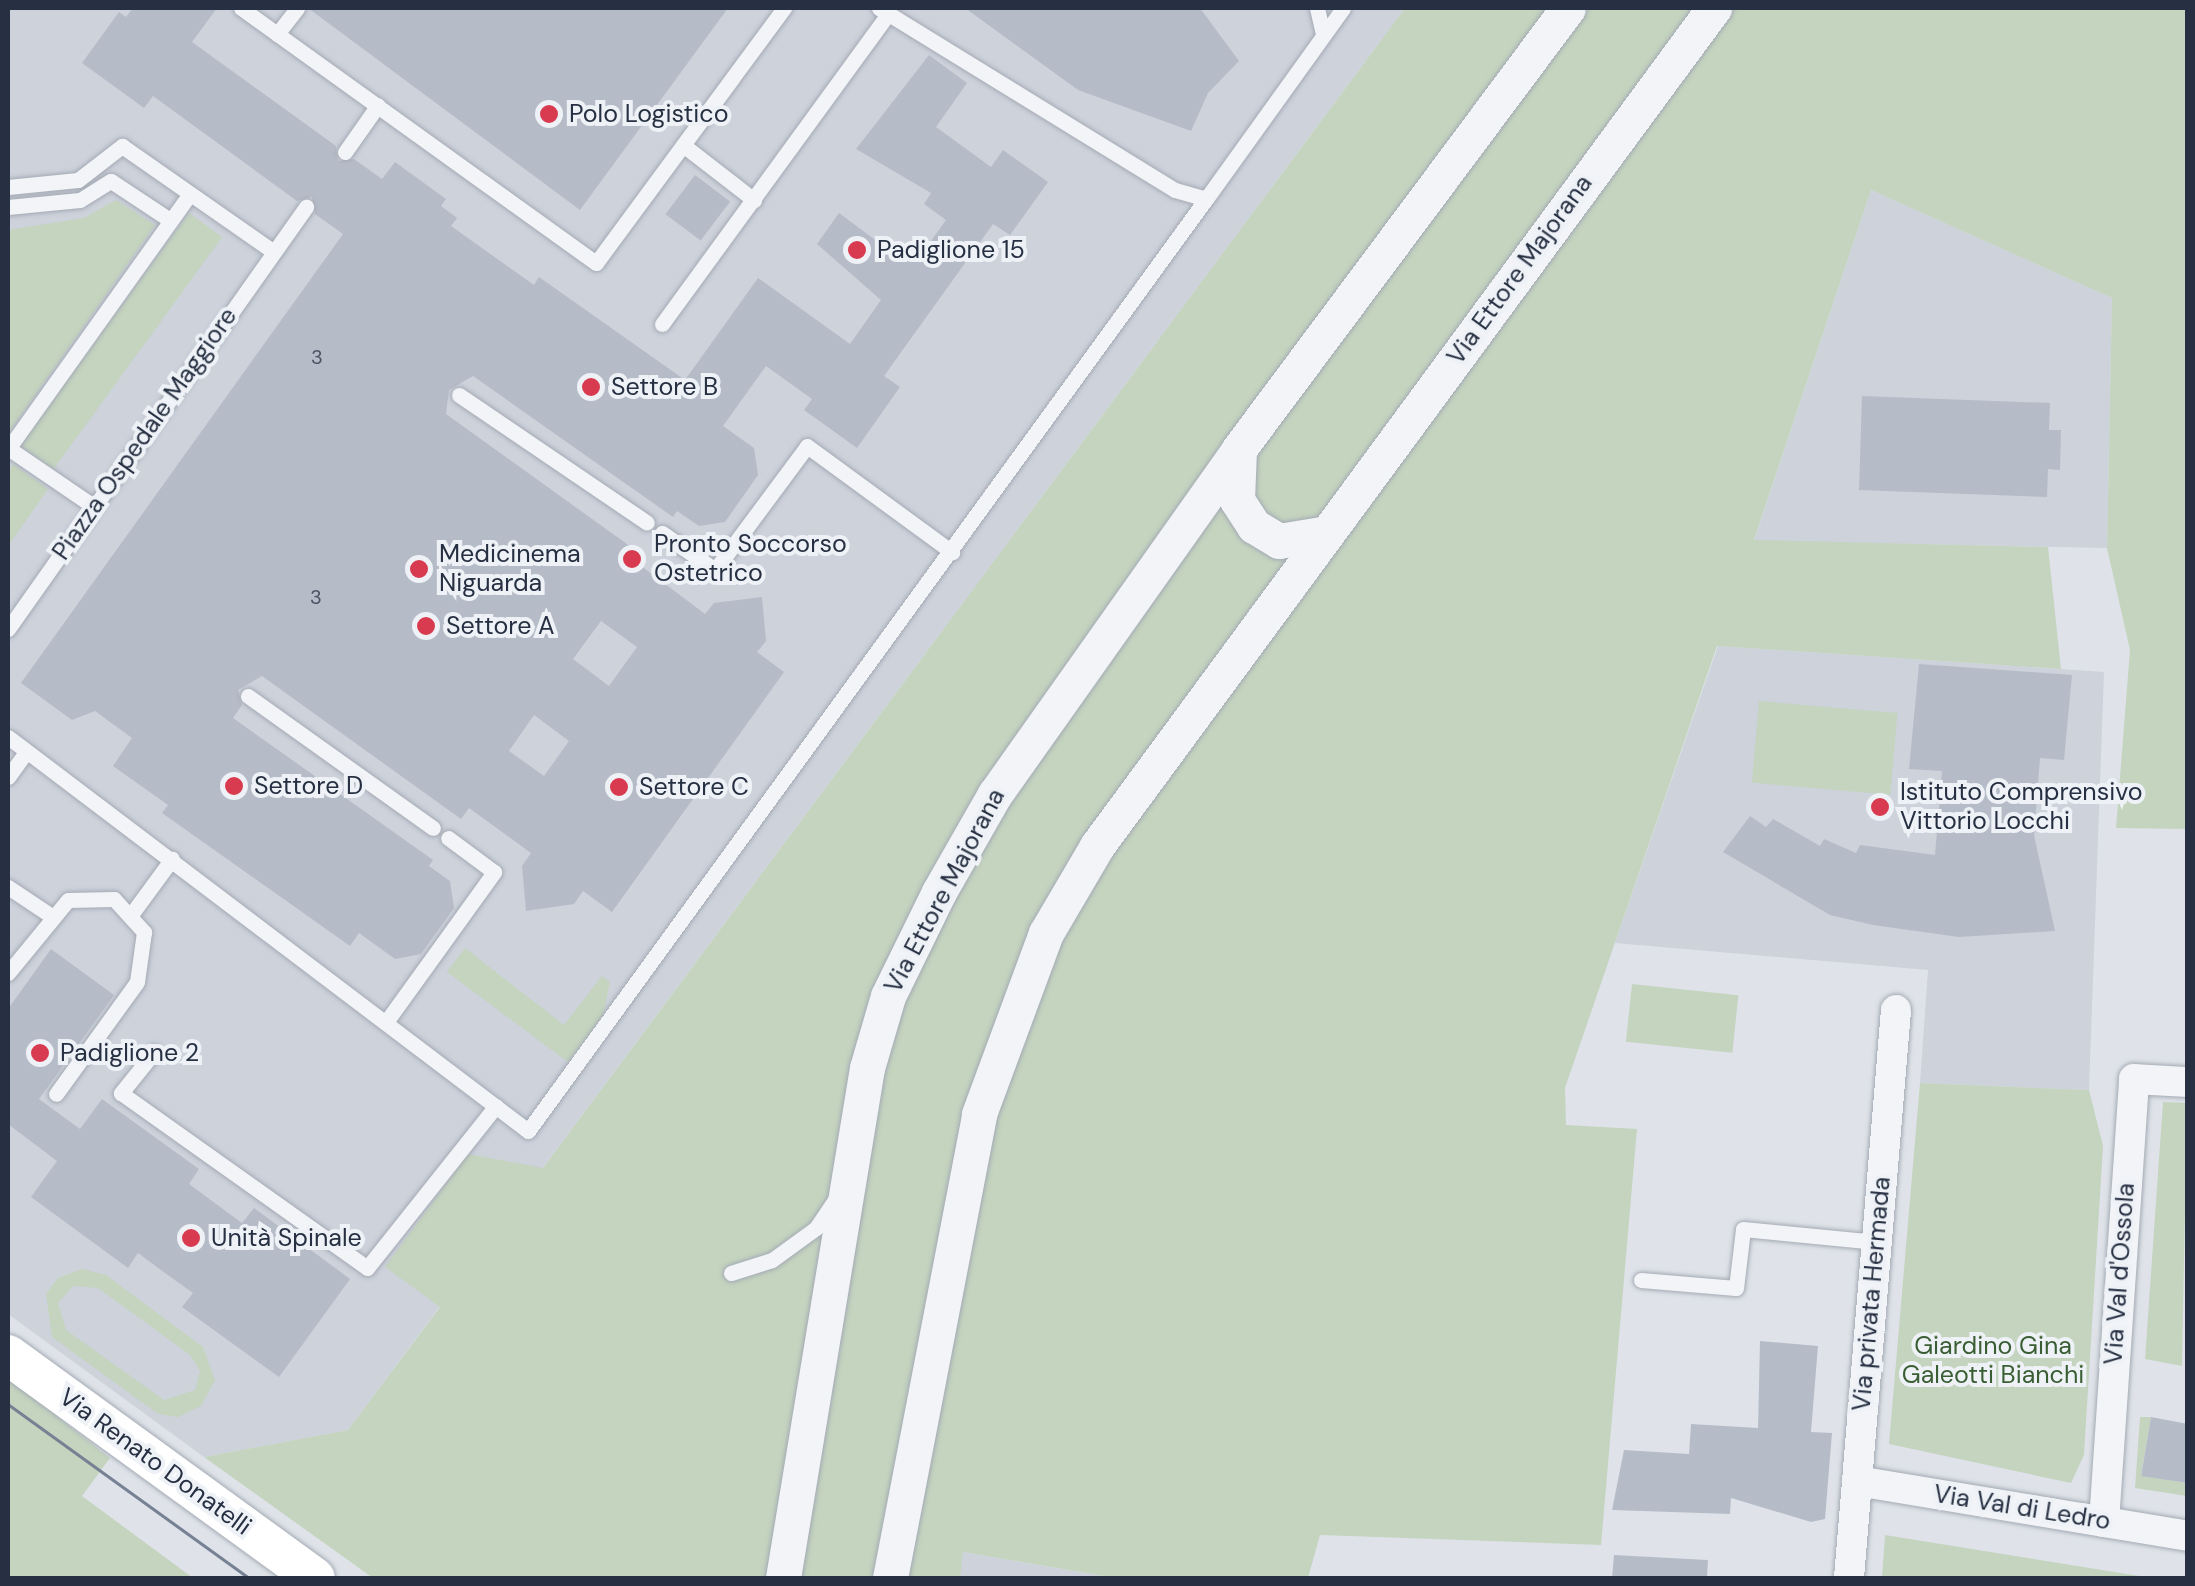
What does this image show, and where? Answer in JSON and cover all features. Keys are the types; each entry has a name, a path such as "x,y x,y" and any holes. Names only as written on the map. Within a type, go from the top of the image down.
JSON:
{"main road":[{"name":"Via Renato Donatelli","path":"8,1355 304,1575"}],"street":[{"name":"Via Ettore Majorana","path":"783,1578 843,1188 888,996 947,878 995,794 1239,449 1568,8"},
{"name":"Via Ettore Majorana","path":"890,1578 979,1114 1026,974 1097,846 1714,8"},
{"path":"1239,449 1237,500 1254,526 1279,540 1327,533"},
{"name":"Via privata Hermada","path":"1849,1578 1896,1010"},
{"name":"Via Val d'Ossola","path":"2104,1522 2134,1079 2188,1082"},
{"name":"Via Val di Ledro","path":"1857,1482 2188,1536"}],"lane":[{"path":"241,8 596,263 784,8"},
{"path":"277,34 296,8"},
{"path":"1318,8 1323,34"},
{"path":"8,737 528,1131 952,552 1343,8"},
{"path":"662,324 754,200 884,11 1175,190 1206,199"},
{"path":"345,152 378,105"},
{"path":"683,145 754,200"},
{"path":"8,187 78,180 122,146 274,252"},
{"path":"8,206 80,200 111,181 170,220"},
{"path":"94,506 8,449 190,194"},
{"name":"Piazza Ospedale Maggiore","path":"12,623 306,207"},
{"path":"459,395 647,523"},
{"path":"662,533 715,570 807,446 952,552"},
{"path":"248,696 433,828"},
{"path":"8,777 26,752"},
{"path":"386,1022 494,872 448,838"},
{"path":"133,912 172,858"},
{"path":"8,887 50,915"},
{"path":"8,972 50,915 91,894 133,912"},
{"path":"56,1094 136,982 146,956 133,912"},
{"path":"154,1052 121,1093 366,1268 496,1106"},
{"path":"732,1273 772,1260 816,1228 843,1188"},
{"path":"1641,1280 1736,1288 1743,1229 1876,1242"}],"shaded area":[{"path":"8,8 1405,8 348,1430 204,1457 8,1314"},
{"path":"1871,190 2112,298 2107,548 1754,541"},
{"name":"Istituto Comprensivo Vittorio Locchi","path":"1718,646 2104,672 2089,1090 1920,1083 1928,970 1615,943"},
{"path":"962,1552 1115,1578 960,1578"}],"green space":[{"path":"1405,8 2187,8 2187,829 2116,828 2130,650 2107,548 2112,298 1871,190 1754,540 2048,547 2061,669 1717,646 1565,1088 1566,1125 1637,1129 1601,1545 1320,1535 1308,1578 1115,1578 963,1552 960,1578 373,1578 204,1457 348,1430 440,1307 385,1267 468,1154 543,1168"},
{"path":"116,200 155,225 8,434 8,230 84,218"},
{"path":"189,213 222,237 53,469 20,445"},
{"path":"13,464 48,489 8,546 8,472"},
{"path":"1759,701 1897,713 1890,795 1752,783"},
{"path":"465,948 564,1025 602,976 610,982 603,1016 568,1062 447,972"},
{"path":"1632,984 1738,995 1732,1053 1626,1042"},
{"name":"Giardino Gina Galeotti Bianchi","path":"1920,1083 2089,1090 2103,1146 2084,1455 2071,1483 1889,1444"},
{"path":"2163,1102 2187,1103 2182,1366 2145,1359"},
{"path":"82,1269 106,1275 203,1347 215,1380 201,1406 178,1417 158,1414 52,1337 46,1294 58,1278","holes":["73,1286 98,1288 190,1355 200,1371 195,1390 164,1400 66,1330 58,1303"]},
{"path":"8,1378 110,1458 82,1496 193,1578 8,1578"},
{"path":"2140,1417 2151,1417 2141,1475 2187,1483 2187,1496 2135,1488"},
{"path":"1885,1535 2152,1578 1882,1578"}],"building":[{"path":"133,8 217,8 192,42 336,146 338,161 354,159 382,179 395,162 446,199 441,206 457,218 451,226 534,285 539,277 685,380 758,278 850,344 881,300 817,244 839,213 894,254 900,246 918,259 946,220 924,204 931,193 856,149 929,55 967,83 936,127 991,167 1003,150 1048,182 1010,235 993,224 884,376 900,387 857,448 804,410 812,399 766,366 723,426 754,448 758,475 725,522 699,526 677,511 673,517 473,376 449,390 446,414 645,557 640,565 705,614 714,603 762,597 766,641 757,652 784,672 612,912 583,891 574,904 526,911 522,866 531,853 469,808 461,819 262,676 238,690 242,705 233,718 433,860 429,866 450,881 454,908 421,954 395,959 359,933 350,946 162,813 168,805 113,766 132,738 95,711 72,720 21,683 343,234 315,214 312,197 297,201 153,96 144,108 82,63 119,12 126,17","holes":["601,621 637,647 609,686 573,659","534,715 569,741 544,776 509,751"]},
{"name":"Polo Logistico","path":"308,8 728,8 580,210"},
{"path":"965,8 1200,8 1239,61 1208,93 1191,131 1078,90"},
{"path":"695,175 730,201 701,241 666,214"},
{"path":"1862,396 2050,403 2049,430 2061,430 2060,470 2048,469 2047,497 1859,490"},
{"path":"1919,664 2072,675 2064,760 2040,758 2034,835 2055,931 1959,937 1830,915 1723,852 1750,816 1766,827 1773,819 1820,846 1824,839 1856,853 1860,845 1935,855 1942,771 1909,769"},
{"name":"Unità Spinale","path":"51,949 114,995 39,1099 80,1129 102,1099 199,1169 189,1184 242,1223 254,1208 350,1279 279,1377 182,1307 193,1293 138,1253 128,1268 31,1197 57,1161 8,1124 8,1009"},
{"path":"1760,1341 1818,1346 1811,1432 1832,1433 1825,1519 1811,1522 1731,1498 1730,1514 1612,1510 1624,1450 1689,1454 1691,1424 1758,1428"},
{"path":"2151,1417 2188,1424 2188,1483 2141,1476"},
{"path":"1614,1555 1708,1560 1707,1578 1612,1578"}],"tram line":[{"path":"8,1404 249,1578"}],"place":[{"name":"Polo Logistico","path":"549,114"},
{"name":"Padiglione 15","path":"857,250"},
{"name":"Settore B","path":"591,387"},
{"name":"Pronto Soccorso Ostetrico","path":"632,559"},
{"name":"Medicinema Niguarda","path":"419,569"},
{"name":"Settore A","path":"426,626"},
{"name":"Settore D","path":"234,786"},
{"name":"Settore C","path":"619,787"},
{"name":"Istituto Comprensivo Vittorio Locchi","path":"1880,807"},
{"name":"Padiglione 2","path":"40,1053"},
{"name":"Unità Spinale","path":"191,1238"}]}
